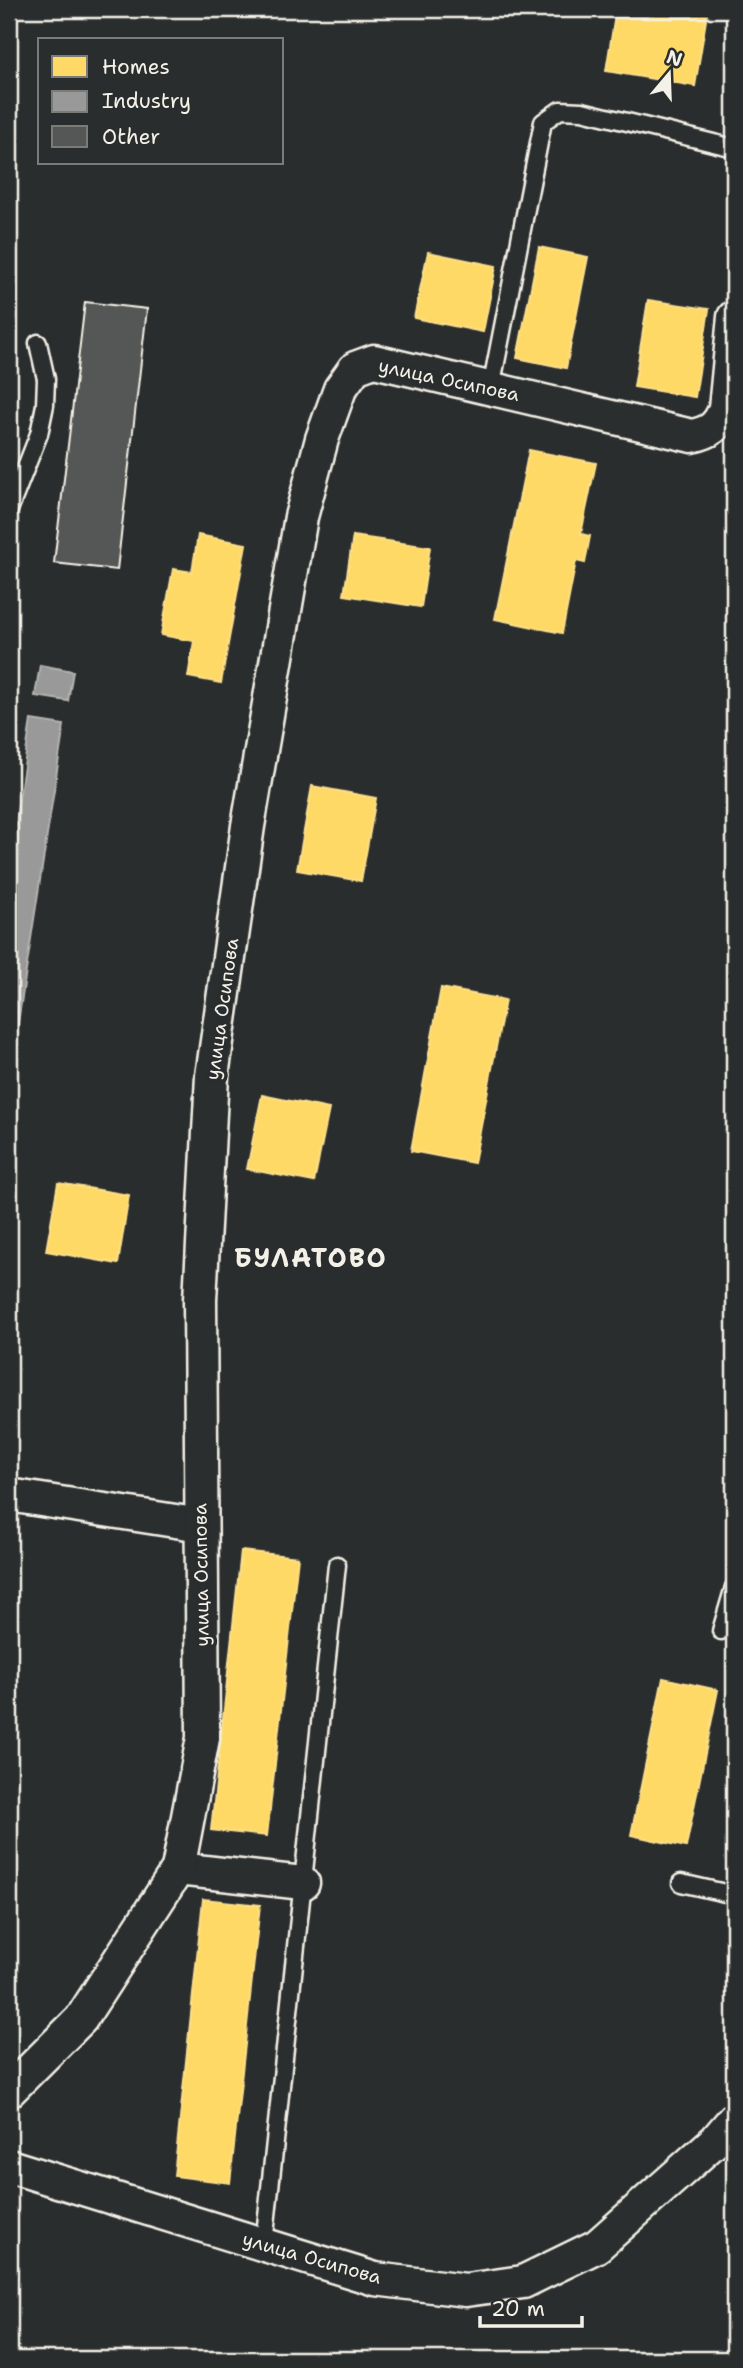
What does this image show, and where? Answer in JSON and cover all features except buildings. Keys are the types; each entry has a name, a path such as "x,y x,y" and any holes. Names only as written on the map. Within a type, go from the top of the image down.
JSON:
{"street":[{"name":"улица Осипова","path":"9,2091 81,2019 178,1869 203,1738 200,1300 212,1076 248,826 301,517 340,389 355,368 374,361 692,436 708,433 720,423 724,409 734,317"},
{"path":"9,1495 201,1525"},
{"path":"178,1869 303,1883"},
{"name":"улица Осипова","path":"9,2166 375,2279 466,2290 523,2282 597,2246 716,2140 734,2119"}],"lane":[{"path":"491,388 543,122 560,110 582,111 734,148"},
{"path":"9,510 39,434 45,405 46,379 38,343"},
{"path":"264,2244 337,1565"},
{"path":"721,1631 734,1587"},
{"path":"681,1883 734,1895"}],"district":[{"name":"БУЛАТОВО","path":"311,1257"}]}
